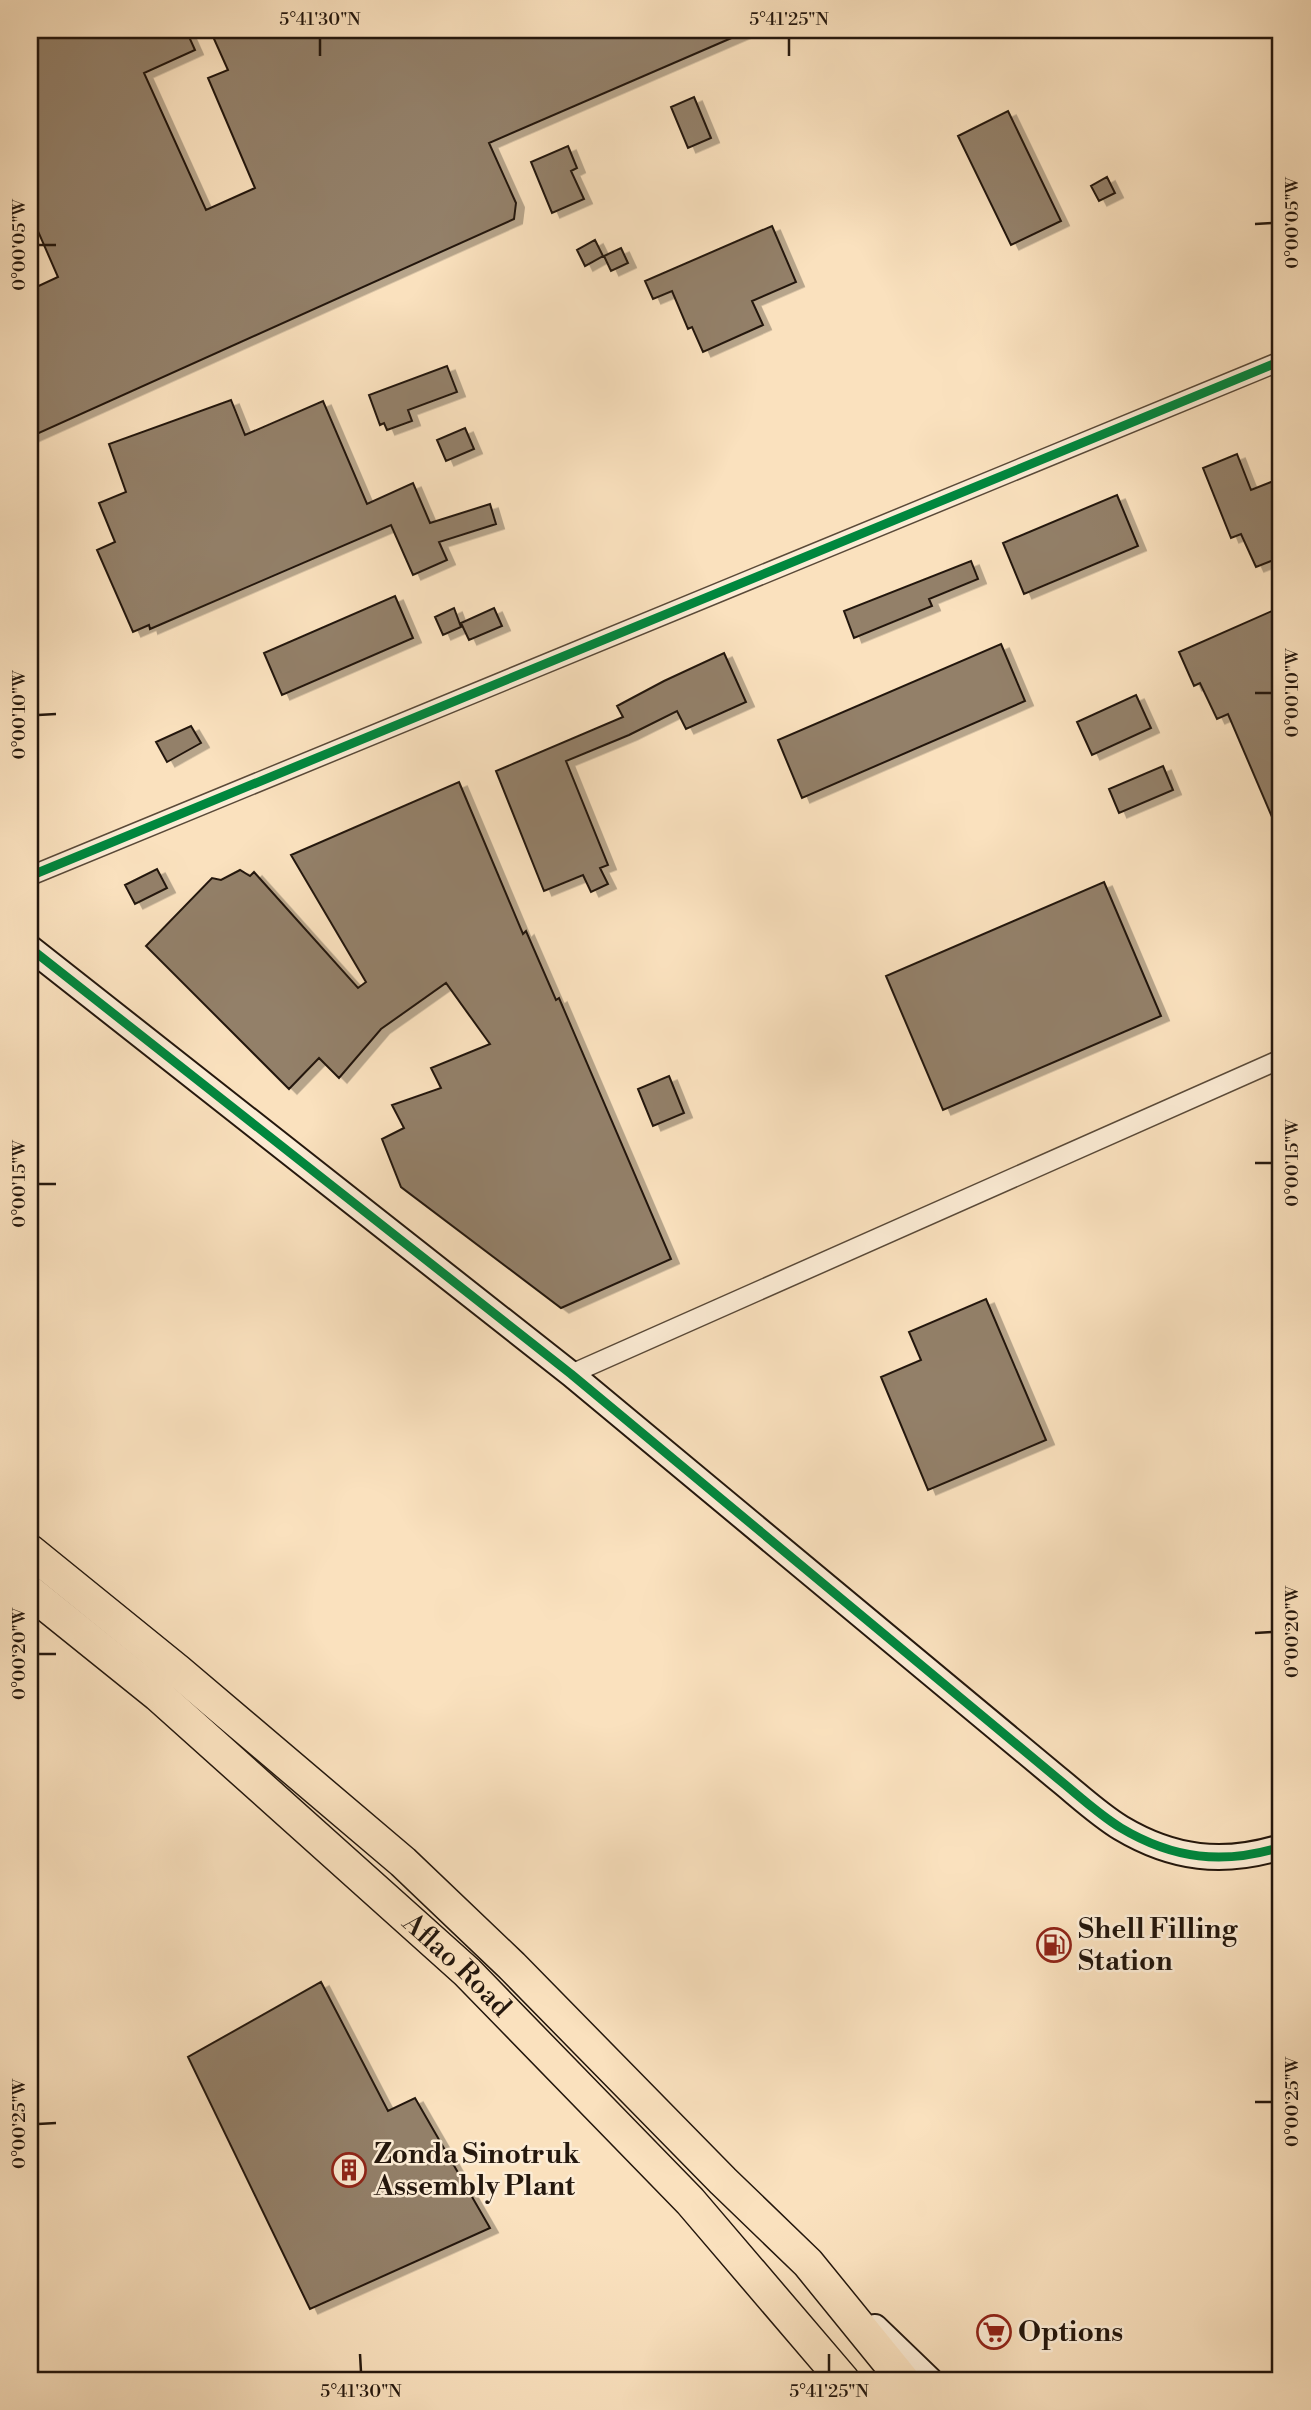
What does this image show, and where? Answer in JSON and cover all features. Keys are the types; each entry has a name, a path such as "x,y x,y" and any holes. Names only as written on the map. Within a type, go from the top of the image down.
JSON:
{"highway":[{"name":"Aflao Road","path":"30,1551 178,1671 403,1862 512,1966 723,2181 808,2263 903,2380"},
{"name":"Aflao Road","path":"30,1592 158,1695 467,1972 690,2201 844,2380"}],"street":[{"path":"30,876 1281,360"},
{"path":"30,947 570,1374 1120,1827 1167,1850 1209,1858 1255,1855 1281,1847"},
{"path":"570,1374 1281,1059"},
{"name":"Aflao Road","path":"808,2263 930,2380"}],"building":[{"path":"30,30 186,30 195,50 144,73 206,210 255,188 208,78 228,70 210,30 750,30 489,143 516,203 514,219 30,437 30,290 58,277 30,213"},
{"path":"694,97 711,138 688,148 671,107"},
{"path":"1008,111 1061,221 1011,245 958,136"},
{"path":"568,146 577,168 571,171 584,199 552,213 531,162"},
{"path":"1107,177 1115,193 1099,201 1091,186"},
{"path":"772,226 796,282 752,301 763,325 703,352 692,327 688,329 672,291 653,299 645,281"},
{"path":"595,240 603,256 585,266 577,250"},
{"path":"621,248 628,263 611,271 604,256"},
{"path":"447,366 457,392 408,410 412,421 387,430 384,423 380,425 369,395"},
{"path":"231,400 245,435 323,401 367,504 413,483 430,523 490,504 496,524 439,542 447,560 413,575 391,525 150,629 149,625 133,632 97,550 115,542 99,503 126,492 109,444"},
{"path":"465,428 474,449 446,461 437,440"},
{"path":"1237,454 1251,490 1281,478 1281,557 1256,567 1241,534 1231,538 1203,468"},
{"path":"1117,495 1138,546 1024,594 1003,543"},
{"path":"971,561 978,579 929,599 932,606 854,638 844,611"},
{"path":"395,596 413,638 282,695 264,653"},
{"path":"1281,607 1281,838 1228,714 1217,719 1200,683 1194,686 1179,652"},
{"path":"454,608 461,627 443,635 435,617"},
{"path":"494,608 502,626 469,640 461,623"},
{"path":"1001,644 1025,701 802,798 778,740"},
{"path":"724,653 746,702 686,729 677,711 629,735 566,761 608,865 600,868 608,884 591,892 583,875 544,891 496,771 623,717 617,706"},
{"path":"1136,695 1151,728 1092,755 1077,722"},
{"path":"191,726 201,743 167,762 156,742"},
{"path":"1163,766 1173,790 1119,813 1109,789"},
{"path":"459,782 523,934 526,931 556,1000 559,998 671,1259 561,1308 401,1187 382,1139 404,1128 392,1105 441,1088 431,1068 490,1044 446,983 381,1029 339,1078 319,1058 289,1089 146,946 212,878 221,880 240,870 250,876 254,872 358,988 366,982 291,855"},
{"path":"157,869 167,888 135,904 125,885"},
{"path":"1104,882 1161,1016 943,1110 886,976"},
{"path":"669,1076 684,1113 653,1126 638,1089"},
{"path":"986,1299 1046,1440 928,1490 881,1377 921,1360 909,1332"},
{"name":"Zonda Sinotruk Assembly Plant","path":"321,1982 388,2111 415,2098 490,2228 310,2309 188,2057"}],"cycle path":[{"path":"30,876 1281,361"},
{"path":"30,948 571,1374 1104,1817 1160,1847 1199,1856 1239,1856 1281,1847"}],"place":[{"name":"Shell Filling Station","path":"1054,1945"},
{"name":"Zonda Sinotruk Assembly Plant","path":"349,2170"},
{"name":"Options","path":"994,2332"}]}
